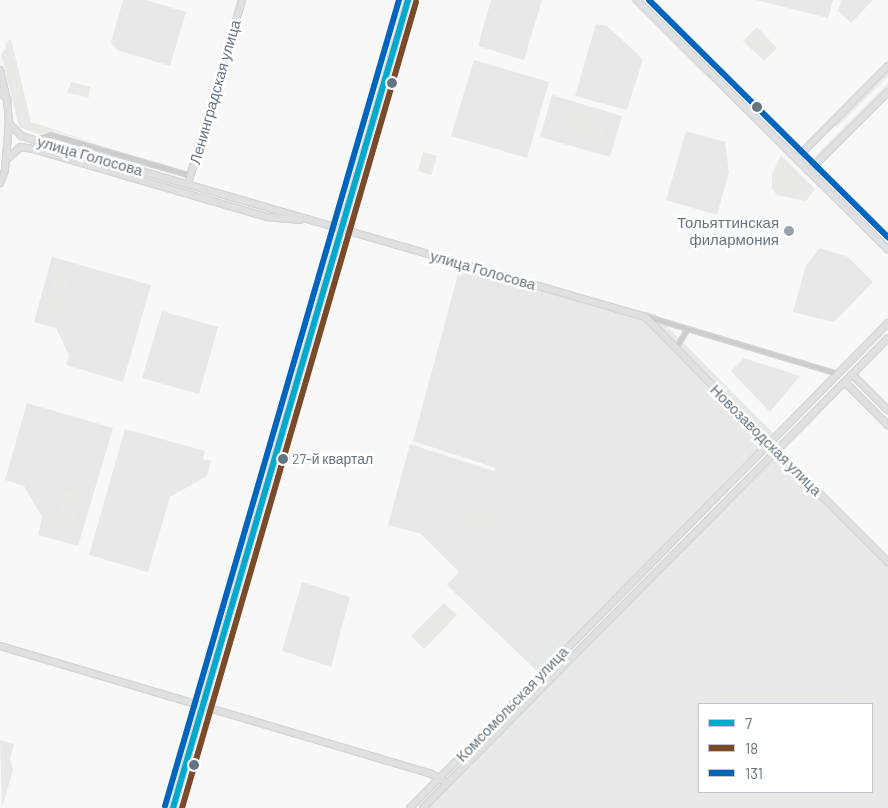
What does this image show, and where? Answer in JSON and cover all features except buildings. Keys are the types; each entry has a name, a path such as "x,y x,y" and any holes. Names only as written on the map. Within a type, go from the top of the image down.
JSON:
{"main road":[{"name":"Ленинградская улица","path":"188,184 242,0"},
{"path":"173,808 408,0"},
{"path":"637,0 888,249"},
{"path":"797,158 888,66"},
{"path":"0,70 8,99 9,123 7,159 0,183"},
{"path":"0,91 8,99"},
{"path":"810,170 888,92"},
{"name":"улица Голосова","path":"9,123 22,136 34,140 646,317"},
{"name":"улица Голосова","path":"7,159 21,148 33,149 267,217 321,223"},
{"path":"142,181 141,175 145,172"},
{"path":"267,217 270,208"},
{"name":"Новозаводская улица","path":"646,317 676,350 888,562"},
{"name":"Комсомольская улица","path":"410,808 613,600 888,324"},
{"name":"Комсомольская улица","path":"423,808 888,338"},
{"path":"852,374 888,410"},
{"path":"845,382 888,425"},
{"path":"812,400 820,407"},
{"path":"673,541 680,548"},
{"path":"613,600 621,608"},
{"path":"0,646 441,777 447,783"}],"street":[{"path":"34,140 51,135 191,176"},
{"path":"646,317 838,374"},
{"path":"676,350 680,338 688,329"}],"shaded area":[{"path":"123,0 146,0 186,12 170,66 117,50 111,43"},
{"path":"491,0 542,0 524,60 478,46"},
{"path":"756,0 833,0 828,18"},
{"path":"841,0 873,0 851,23 838,11"},
{"path":"596,24 607,26 643,59 627,110 575,96"},
{"path":"757,27 777,48 764,61 743,41"},
{"path":"11,39 31,122 98,144 53,131 39,134 19,127 1,54 6,49 5,43"},
{"path":"474,60 549,82 527,158 451,136"},
{"path":"888,70 888,76 837,127 834,124"},
{"path":"71,82 90,87 89,97 67,93"},
{"path":"888,83 888,88 818,158 815,156"},
{"path":"552,95 622,116 610,157 540,137"},
{"path":"571,112 606,123 600,143 565,131"},
{"path":"686,131 725,142 729,172 717,215 666,200"},
{"path":"423,152 437,156 431,175 418,171"},
{"path":"781,155 815,189 806,201 777,195 772,189 772,174"},
{"path":"820,248 848,257 873,282 834,322 793,312 806,265"},
{"path":"52,257 151,285 123,382 66,365 69,355 56,328 34,322"},
{"path":"460,267 655,314 775,435 539,673 447,585 459,572 421,534 388,525 410,444 493,471 496,468 413,441"},
{"path":"57,273 67,275 69,280 63,305 59,308 49,306 47,301 53,277"},
{"path":"162,311 218,327 199,394 142,378"},
{"path":"744,358 800,376 770,412 731,371"},
{"path":"27,403 113,428 78,546 38,535 42,517 24,486 5,480"},
{"path":"125,429 205,451 203,459 211,461 207,476 170,497 148,572 89,555"},
{"path":"777,451 888,562 888,808 425,808"},
{"path":"65,490 81,494 73,528 56,524"},
{"path":"485,499 499,513 472,540 458,527"},
{"path":"302,582 350,597 331,667 282,651"},
{"path":"444,603 457,615 424,649 411,636"},
{"path":"0,740 14,744 10,758 13,770 2,808"}],"transit line":[{"name":"131","path":"165,806 399,0"},
{"name":"7","path":"173,808 408,0"},
{"name":"131","path":"649,0 888,237"},
{"name":"18","path":"182,808 416,2"}],"place":[{"name":"Тольяттинская филармония","path":"789,231"},
{"name":"27-й квартал","path":"283,459"}]}
